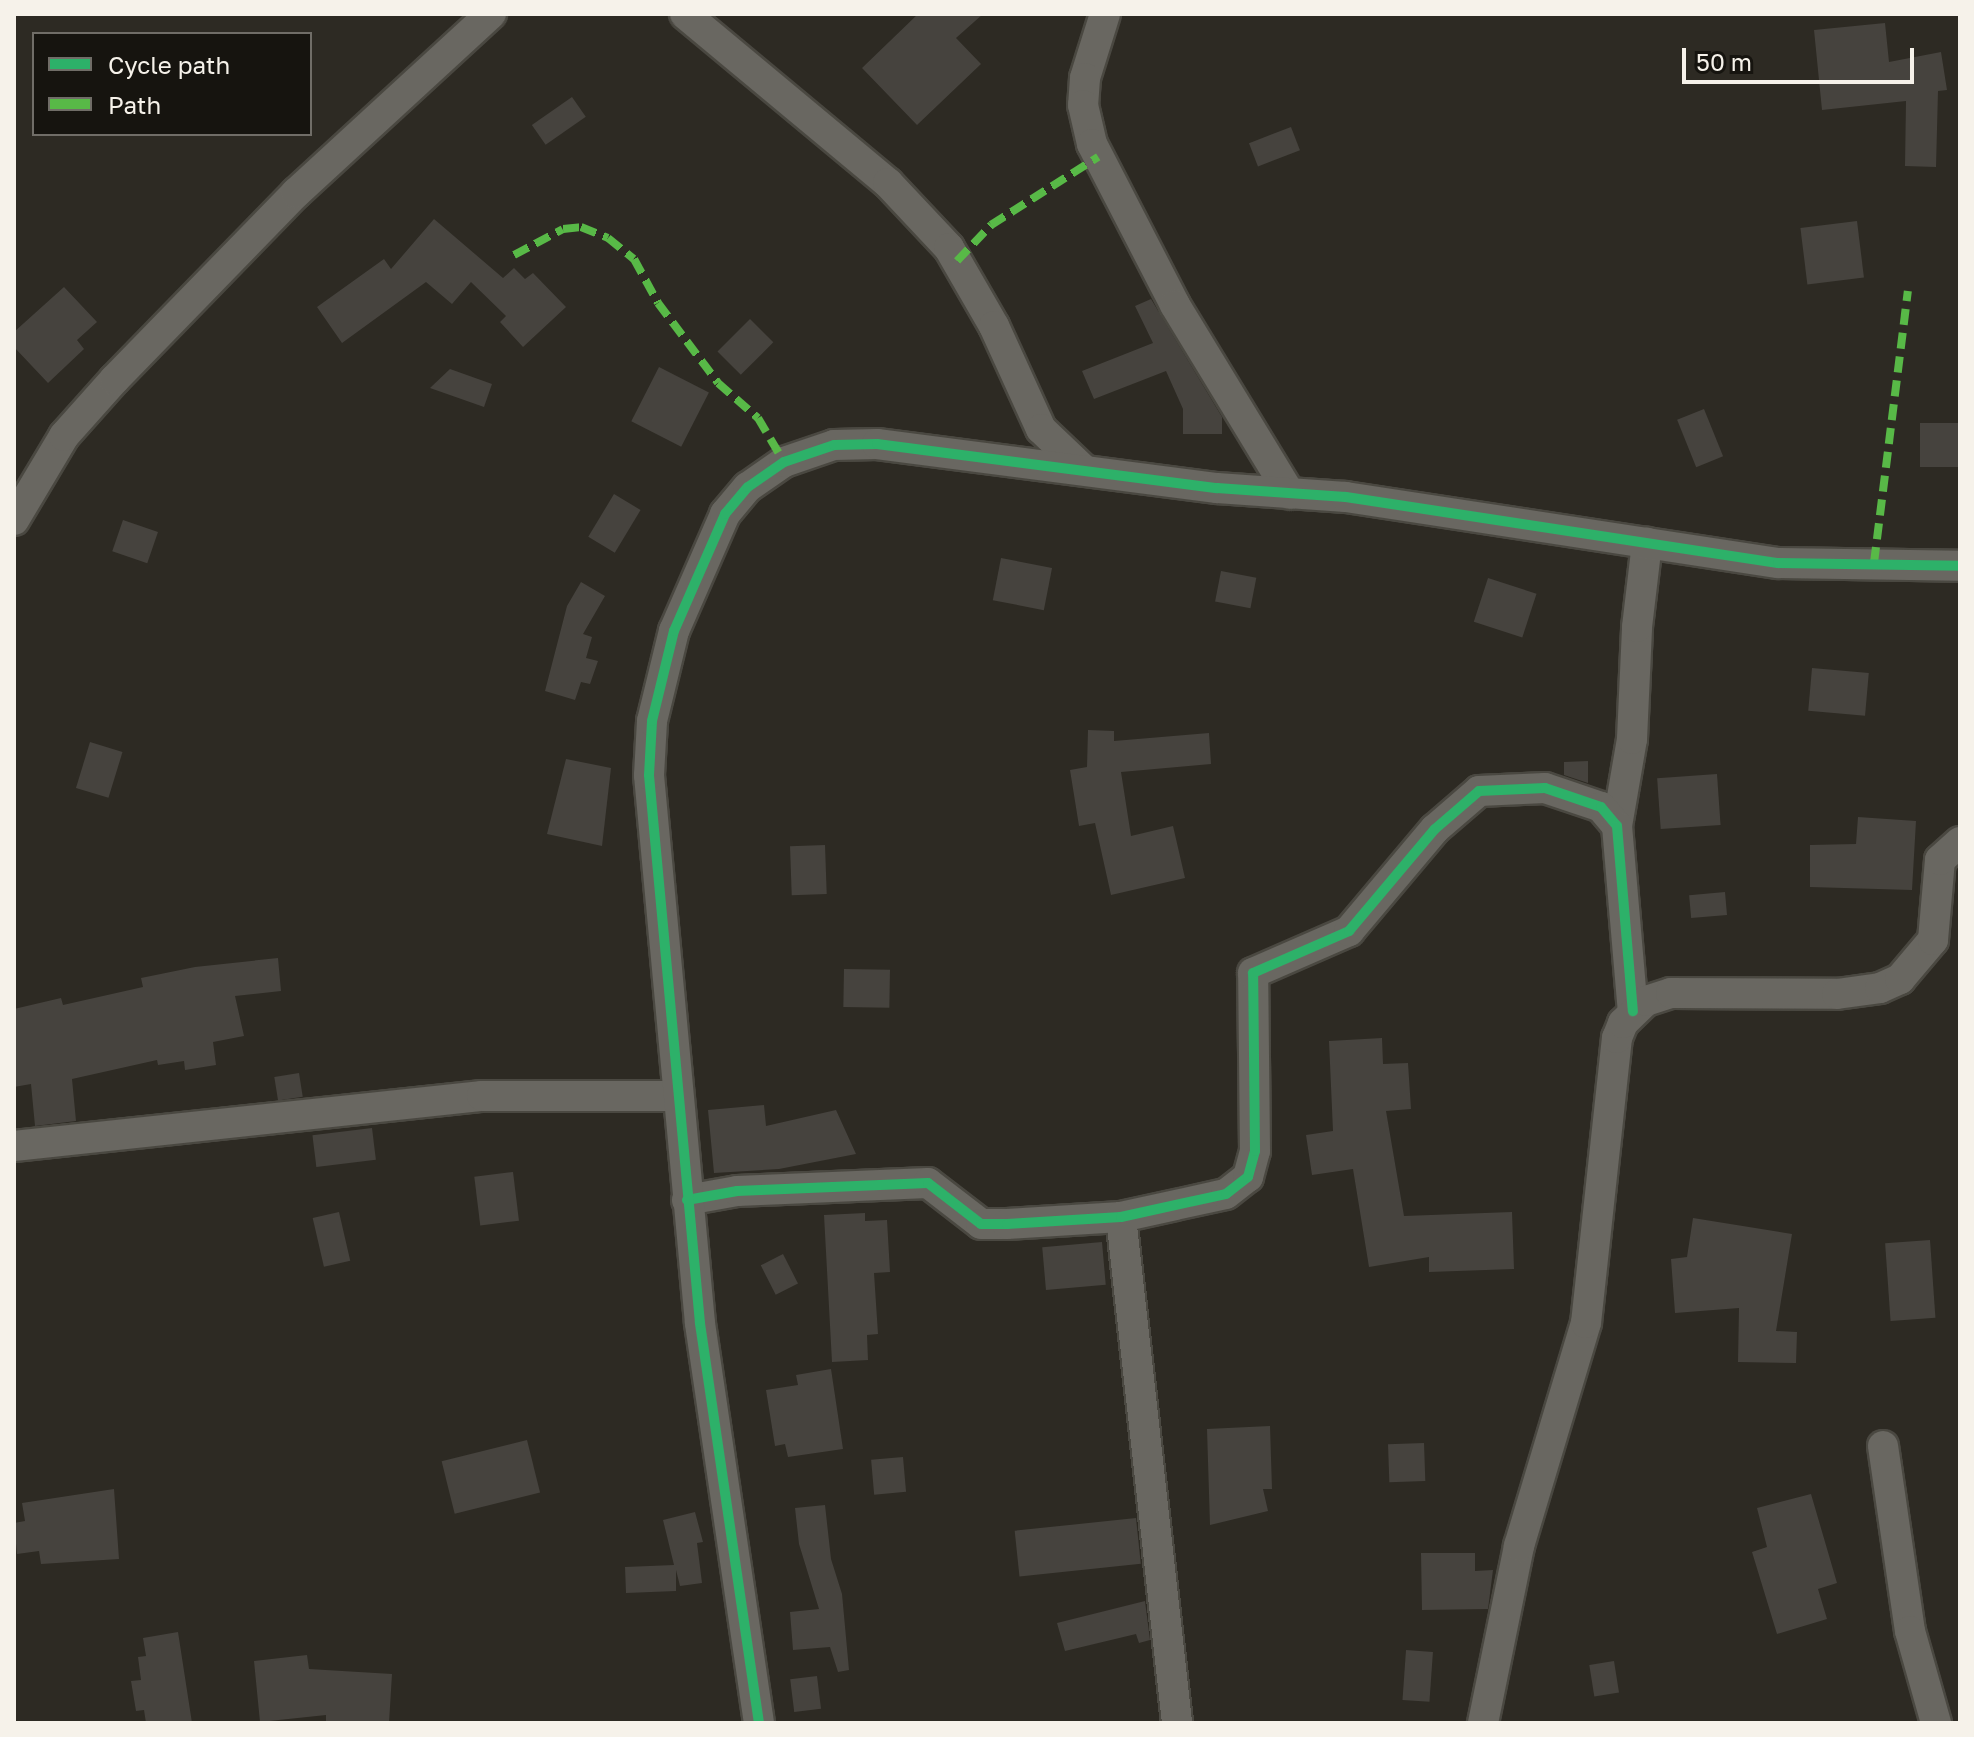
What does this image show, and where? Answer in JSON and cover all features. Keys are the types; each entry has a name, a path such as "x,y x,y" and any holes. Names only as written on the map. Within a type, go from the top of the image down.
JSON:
{"street":[{"path":"14,520 64,436 115,379 296,193 491,14"},
{"path":"685,14 888,183 949,248 994,326 1041,429 1082,468"},
{"path":"1105,14 1085,78 1083,105 1092,144 1175,305 1290,494"},
{"path":"759,1723 687,1200 649,775 652,721 674,631 725,514 748,487 784,462 834,445 926,447 1290,494 1346,497 1778,563 1960,566"},
{"path":"1633,1011 1617,826 1632,739 1637,627 1647,543"},
{"path":"687,1200 737,1191 928,1183 981,1224 1121,1217 1214,1200 1241,1186 1255,1151 1253,973 1349,931 1435,829 1479,791 1545,788 1601,807 1617,826"},
{"path":"1483,1723 1519,1546 1586,1323 1617,1038 1633,1011 1671,993 1837,994 1880,988 1900,979 1933,940 1940,860 1960,842"},
{"path":"14,1146 482,1096 676,1096"},
{"path":"1121,1217 1177,1723"},
{"path":"1883,1446 1910,1631 1936,1723"}],"building":[{"path":"918,14 983,14 956,38 981,64 917,125 862,68"},
{"path":"1885,23 1889,62 1941,52 1947,90 1938,91 1936,167 1905,166 1906,101 1822,110 1814,30"},
{"path":"572,97 586,117 546,145 532,125"},
{"path":"1291,127 1300,150 1258,166 1249,143"},
{"path":"434,219 503,278 514,268 525,279 533,273 566,307 523,347 500,322 506,316 471,282 452,304 426,282 342,343 317,307 384,259 391,269"},
{"path":"1857,221 1864,278 1807,285 1800,228"},
{"path":"64,287 97,322 77,340 84,349 48,383 14,347 14,332"},
{"path":"1151,299 1222,417 1222,434 1183,434 1183,409 1166,371 1094,399 1082,371 1153,343 1135,306"},
{"path":"750,319 773,342 741,375 717,352"},
{"path":"659,367 709,392 681,447 631,421"},
{"path":"450,369 492,384 484,407 430,388"},
{"path":"1704,409 1723,456 1696,467 1677,420"},
{"path":"1920,423 1958,423 1958,467 1920,467"},
{"path":"614,494 641,510 615,553 588,537"},
{"path":"123,520 158,532 147,563 112,551"},
{"path":"1001,558 1052,568 1044,610 993,600"},
{"path":"1221,571 1256,578 1250,608 1215,601"},
{"path":"1488,578 1537,594 1522,638 1474,622"},
{"path":"581,582 605,596 583,634 592,637 586,658 598,661 590,684 581,682 575,700 545,691 567,606"},
{"path":"1812,668 1869,673 1865,716 1808,711"},
{"path":"1088,730 1114,731 1114,741 1209,733 1211,764 1121,772 1131,836 1173,826 1185,878 1111,895 1095,823 1079,826 1070,770 1087,767"},
{"path":"90,742 123,752 108,798 76,788"},
{"path":"566,759 611,768 602,846 547,834"},
{"path":"1588,761 1588,783 1564,775 1564,762"},
{"path":"1717,774 1721,825 1661,829 1657,778"},
{"path":"1858,817 1916,821 1912,890 1810,887 1810,845 1856,844"},
{"path":"825,845 827,894 792,895 790,846"},
{"path":"1725,892 1727,915 1691,918 1689,895"},
{"path":"278,958 281,991 235,996 244,1036 213,1042 216,1065 185,1070 184,1061 158,1065 157,1060 72,1079 76,1121 35,1126 31,1084 14,1087 14,1009 61,998 63,1005 143,987 141,978 195,967"},
{"path":"844,969 890,970 889,1008 843,1007"},
{"path":"1382,1038 1383,1064 1408,1063 1411,1109 1386,1111 1404,1216 1512,1212 1514,1269 1429,1272 1429,1257 1369,1267 1353,1169 1312,1175 1306,1135 1333,1131 1329,1041"},
{"path":"299,1073 303,1097 278,1101 274,1077"},
{"path":"764,1105 766,1126 836,1110 856,1154 779,1169 714,1173 708,1110"},
{"path":"372,1128 376,1160 316,1167 312,1135"},
{"path":"513,1172 519,1221 480,1225 474,1177"},
{"path":"339,1212 350,1261 324,1267 313,1218"},
{"path":"865,1213 865,1221 887,1220 890,1272 874,1273 878,1334 867,1335 868,1360 832,1362 824,1215"},
{"path":"1693,1218 1792,1234 1776,1331 1797,1332 1796,1363 1738,1362 1739,1308 1675,1313 1671,1259 1687,1257"},
{"path":"1930,1240 1935,1318 1891,1321 1885,1243"},
{"path":"1102,1242 1106,1285 1046,1290 1042,1247"},
{"path":"783,1254 798,1283 776,1295 761,1265"},
{"path":"831,1369 843,1449 788,1457 785,1444 775,1446 766,1390 798,1385 796,1375"},
{"path":"1270,1426 1272,1489 1263,1489 1268,1511 1210,1525 1207,1429"},
{"path":"527,1440 540,1492 455,1514 442,1461"},
{"path":"1424,1443 1425,1481 1389,1482 1388,1444"},
{"path":"903,1457 906,1492 874,1495 871,1460"},
{"path":"114,1489 119,1559 41,1564 39,1551 17,1554 14,1523 25,1521 22,1503"},
{"path":"1811,1494 1837,1583 1818,1589 1827,1619 1777,1634 1752,1552 1767,1547 1757,1508"},
{"path":"825,1505 831,1559 842,1594 849,1670 838,1672 830,1647 793,1650 790,1612 819,1609 799,1544 795,1508"},
{"path":"695,1512 703,1542 697,1543 702,1583 680,1586 676,1570 676,1591 626,1593 625,1567 674,1565 663,1520"},
{"path":"1136,1518 1141,1564 1019,1577 1015,1531"},
{"path":"1421,1553 1475,1553 1475,1571 1493,1570 1488,1609 1422,1610"},
{"path":"1145,1601 1150,1640 1139,1643 1136,1634 1065,1651 1057,1623"},
{"path":"178,1632 192,1723 146,1723 144,1710 136,1711 131,1681 141,1680 138,1657 146,1656 143,1638"},
{"path":"1406,1650 1433,1652 1429,1702 1403,1700"},
{"path":"307,1655 309,1669 392,1674 389,1723 326,1723 326,1715 260,1722 254,1661"},
{"path":"1614,1661 1619,1693 1594,1697 1589,1665"},
{"path":"817,1676 821,1709 794,1712 790,1679"}],"marked path":[{"path":"957,261 991,225 1098,157"},
{"path":"514,255 563,229 581,227 608,238 634,259 658,303 718,383 758,418 784,462"},
{"path":"1874,563 1908,291"}],"cycle path":[{"path":"759,1723 700,1323 649,775 652,721 674,631 725,514 748,487 784,462 834,445 877,444 1217,488 1346,497 1778,563 1960,566"},
{"path":"687,1200 737,1191 928,1183 981,1224 1007,1224 1121,1217 1226,1194 1248,1177 1255,1151 1253,973 1349,931 1435,829 1479,791 1545,788 1601,807 1617,826 1633,1011"}]}
